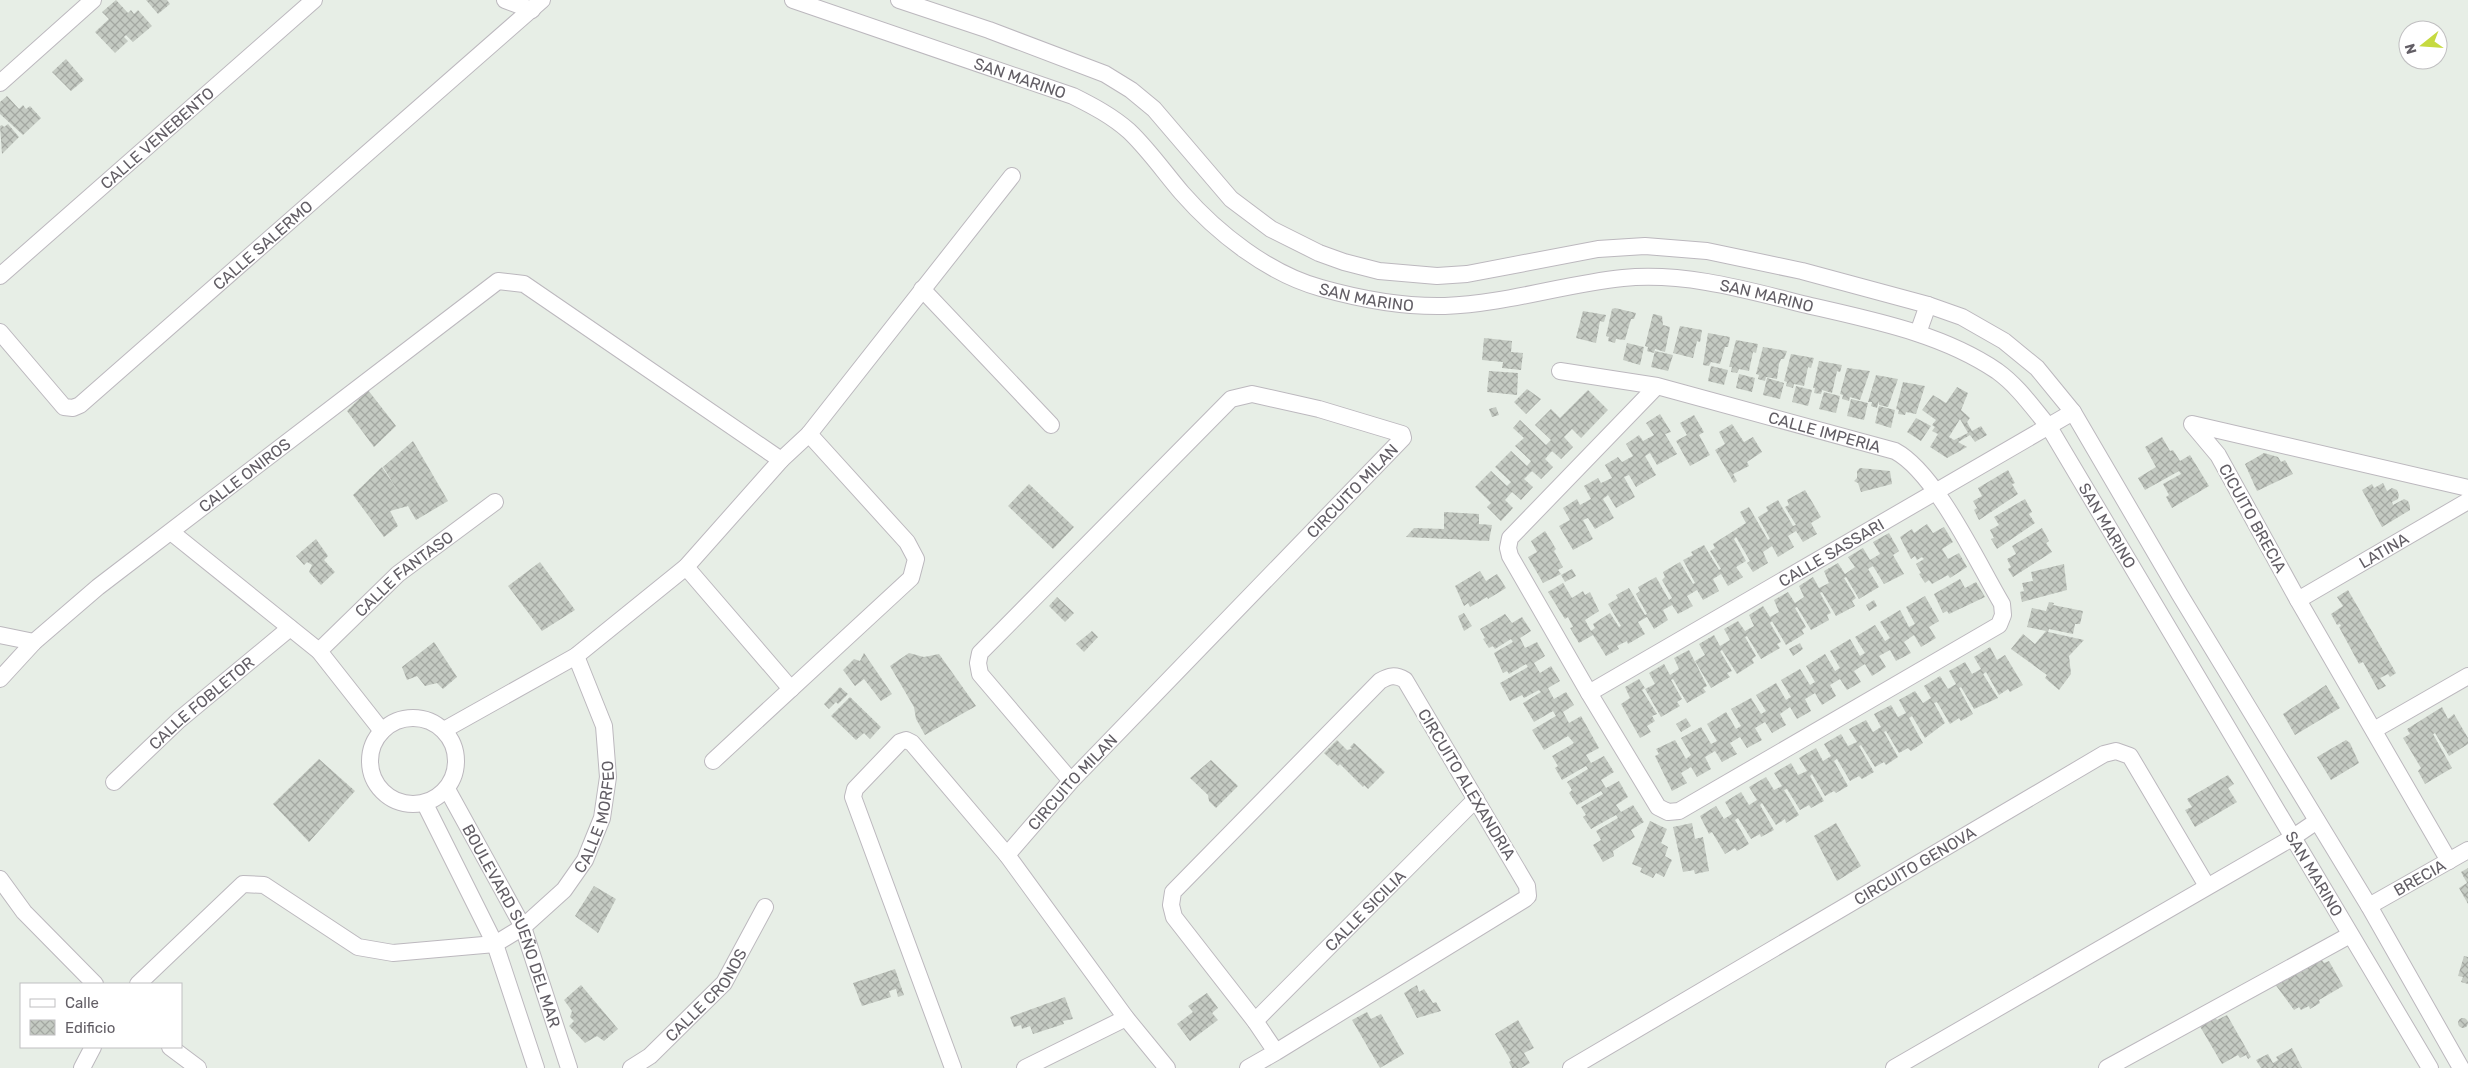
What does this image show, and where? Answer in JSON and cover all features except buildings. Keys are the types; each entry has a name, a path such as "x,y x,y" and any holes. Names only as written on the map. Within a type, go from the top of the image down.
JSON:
{"street":[{"path":"0,83 93,0"},
{"name":"CALLE VENEBENTO","path":"0,276 314,0"},
{"name":"CALLE SALERMO","path":"504,0 537,5"},
{"name":"SAN MARINO","path":"793,0 1073,96 1098,109 1127,130 1184,195 1219,230 1263,261 1295,278 1320,288 1398,304 1444,306 1480,303 1626,278 1660,277 1710,281 1918,333 1975,358 1999,373 2021,393 2049,427 2430,1068"},
{"name":"SAN MARINO","path":"899,0 989,30 1104,74 1130,90 1154,109 1231,198 1271,228 1319,253 1344,262 1379,271 1437,276 1467,274 1598,249 1675,247 1707,251 1802,271 1928,305 1962,318 2004,341 2037,368 2073,412 2369,906 2461,1068"},
{"name":"CALLE SALERMO","path":"0,332 64,406 73,408 80,405 537,5"},
{"path":"444,730 576,656 686,567 781,460 810,434 1012,176"},
{"name":"CALLE ONIROS","path":"0,679 34,642 98,588 498,281 524,284 781,460"},
{"path":"922,289 1051,425"},
{"path":"1918,333 1928,305"},
{"name":"CALLE IMPERIA","path":"1560,371 1658,386 1895,451 1908,458 1937,493 2002,604 2003,615 1999,625 1679,811 1668,812 1658,806 1589,693"},
{"path":"1589,693 1510,556 1508,548 1510,538 1658,386"},
{"name":"CIRCUITO MILAN","path":"1007,855 1071,781 1403,438 1402,434 1319,409 1252,394 1231,399 980,653 978,663 980,674 1071,781"},
{"name":"CALLE SASSARI","path":"1589,693 1937,493 2073,412"},
{"name":"CICUITO BRECIA","path":"2449,861 2298,600 2218,455 2192,424 2468,488"},
{"path":"714,761 911,578 916,559 907,542 810,434"},
{"name":"LATINA","path":"2298,600 2468,501"},
{"name":"CALLE FANTASO","path":"319,651 398,574 495,502"},
{"path":"170,532 319,651 382,730"},
{"path":"686,567 791,689"},
{"name":"CALLE FOBLETOR","path":"114,782 179,720 290,628"},
{"path":"0,635 34,642"},
{"name":"CALLE MORFEO","path":"495,944 523,927 564,890 585,860 602,818 608,777 604,726 576,656"},
{"name":"CIRCUITO ALEXANDRIA","path":"1248,1068 1528,896 1527,886 1476,799 1405,680 1398,676 1389,676 1373,688 1173,892 1170,905 1174,917 1255,1021"},
{"path":"2374,730 2468,676"},
{"path":"401,719 424,719 444,730 455,750 455,772 447,789 425,804 402,804 382,793 371,773 370,750 382,730 401,719"},
{"path":"953,1068 853,797 855,789 900,742 906,740 912,743 1007,855 1126,1018 1167,1068"},
{"name":"CIRCUITO GENOVA","path":"1571,1068 2104,754 2116,751 2130,756 2207,886"},
{"name":"BOULEVARD SUEÑO DEL MAR","path":"447,789 523,927 569,1068"},
{"name":"CALLE SICILIA","path":"1255,1021 1476,799"},
{"name":"BOULEVARD SUEÑO DEL MAR","path":"425,804 495,944 536,1068"},
{"path":"1894,1068 2292,838 2317,821"},
{"name":"BRECIA","path":"2369,906 2468,850"},
{"path":"0,879 24,912 94,983"},
{"path":"139,983 243,884 264,886 358,947 393,953 495,944"},
{"name":"CALLE CRONOS","path":"631,1068 650,1056 724,983 765,907"},
{"path":"2107,1068 2350,935"},
{"path":"1025,1068 1126,1018"},
{"path":"1255,1021 1276,1052"},
{"path":"82,1068 92,1048"},
{"path":"171,1048 198,1068"}]}
